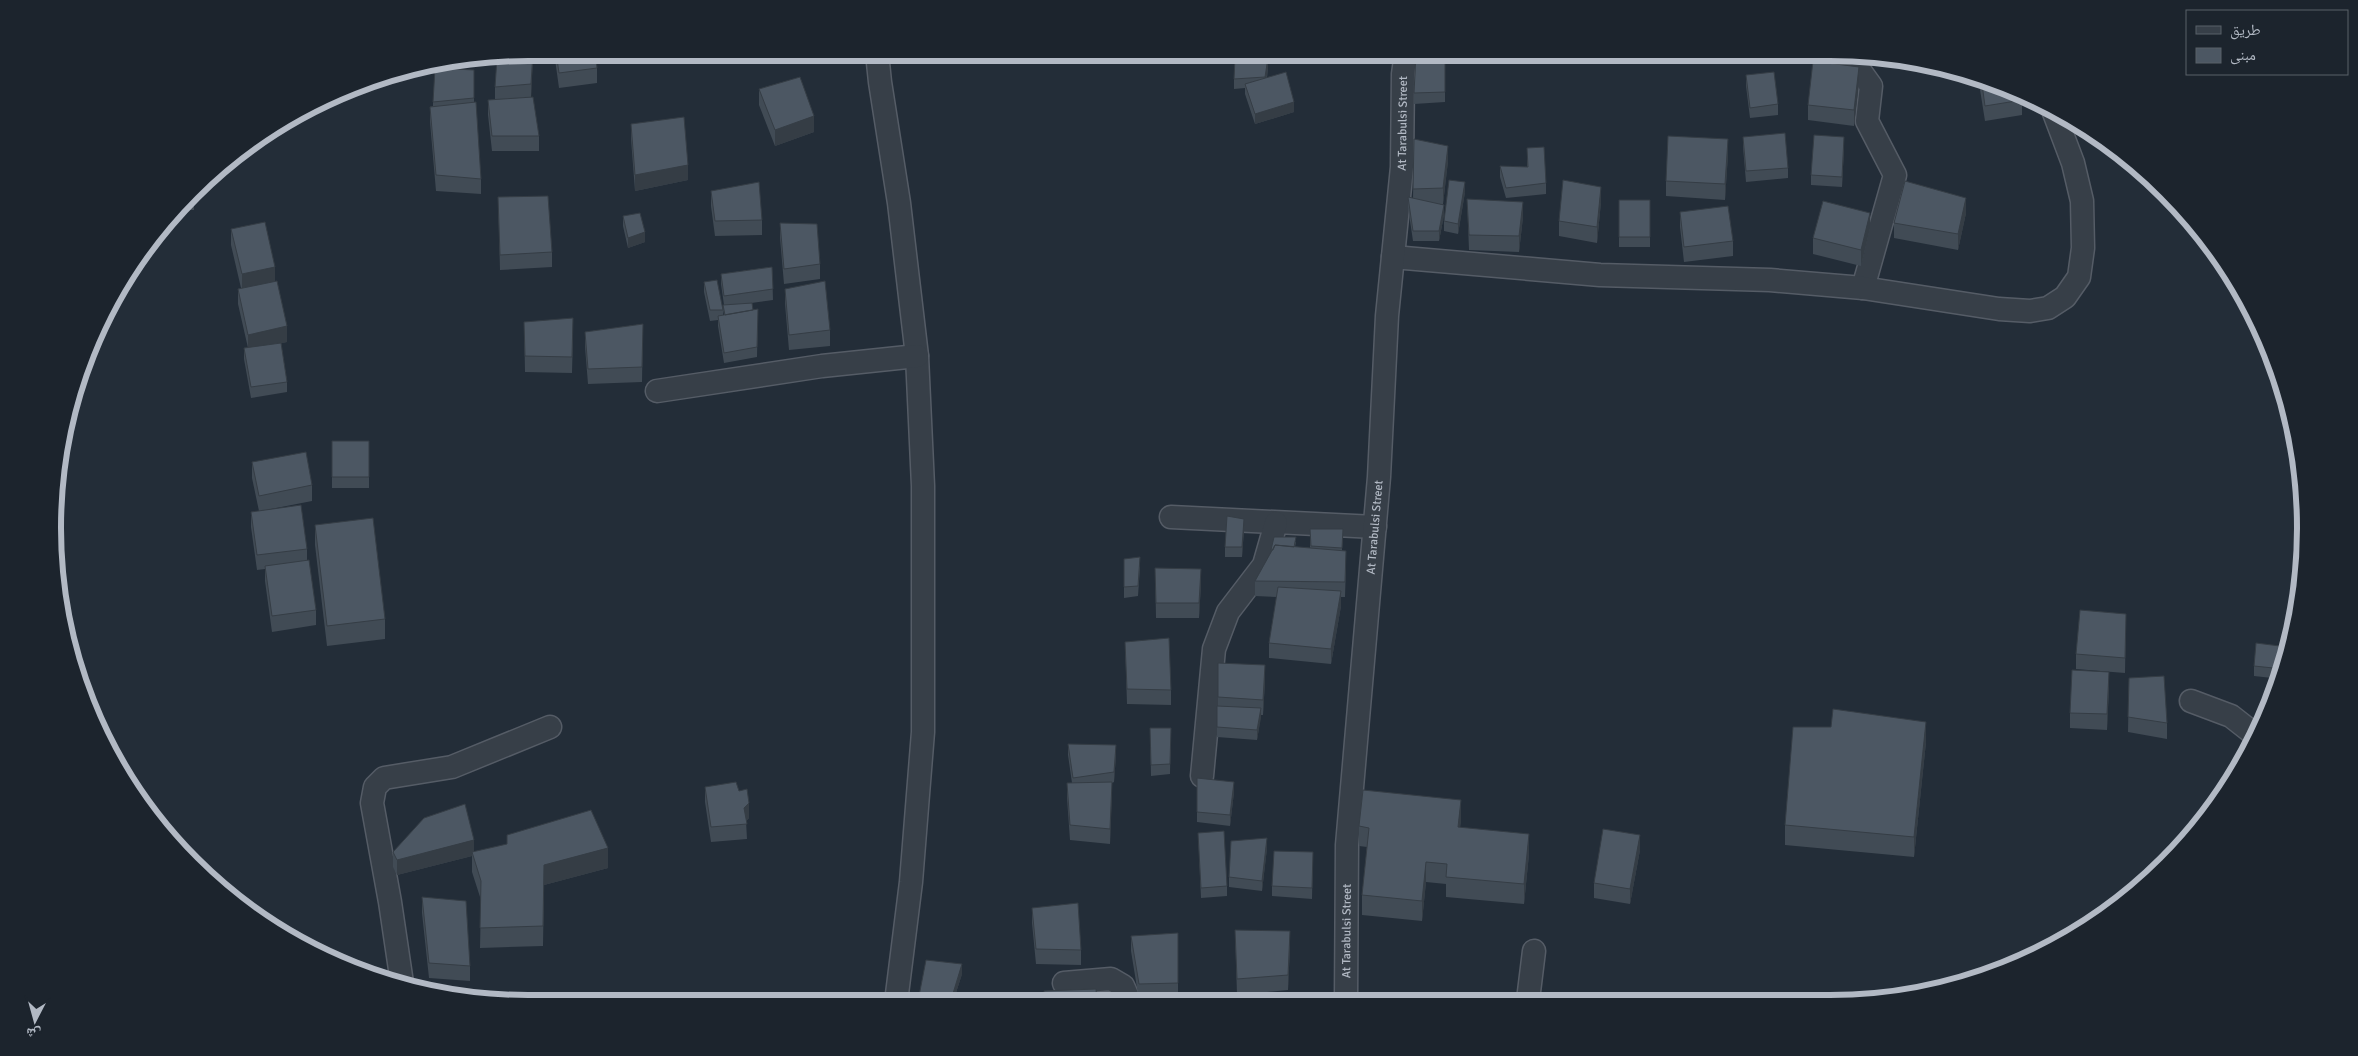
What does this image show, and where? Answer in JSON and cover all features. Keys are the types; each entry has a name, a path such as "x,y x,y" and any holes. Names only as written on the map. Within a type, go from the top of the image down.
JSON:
{"street":[{"path":"878,61 899,203 917,356 923,486 923,732 911,882 897,995"},
{"name":"At Tarabulsi Street","path":"1346,995 1347,845 1375,528 1387,316 1402,166 1405,61"},
{"path":"1850,62 1858,68 1871,86 1866,121 1895,175 1863,288"},
{"path":"1393,257 1600,275 1770,280 1863,288 1999,309 2030,311 2048,308 2065,297 2079,277 2083,248 2082,201 2073,163 2057,121"},
{"path":"657,391 822,366 917,356"},
{"path":"1171,516 1375,528"},
{"path":"1202,776 1214,649 1228,612 1264,565 1276,523"},
{"path":"2191,701 2231,716 2250,731"},
{"path":"401,977 372,803 375,787 384,778 452,767 550,728"},
{"path":"1529,995 1534,951"},
{"path":"1064,983 1111,979 1123,986 1127,995"}],"building":[{"path":"532,61 531,84 495,87 497,62"},
{"path":"557,61 596,61 597,68 559,73"},
{"path":"1235,61 1268,61 1265,77 1234,79"},
{"path":"1416,61 1445,61 1445,92 1414,93"},
{"path":"1813,61 1859,67 1854,110 1808,105"},
{"path":"446,69 474,70 474,98 433,102 435,71"},
{"path":"1286,72 1294,102 1255,114 1245,84"},
{"path":"1774,72 1778,104 1750,108 1746,75"},
{"path":"800,77 814,116 775,130 759,89"},
{"path":"1982,87 2017,101 1985,106"},
{"path":"533,97 539,136 492,136 488,100"},
{"path":"476,102 481,179 436,175 430,107"},
{"path":"684,117 688,165 635,175 631,124"},
{"path":"1785,133 1788,168 1746,171 1743,137"},
{"path":"1814,135 1844,137 1842,177 1811,175"},
{"path":"1668,136 1728,139 1725,184 1666,181"},
{"path":"1414,139 1448,146 1443,188 1413,189"},
{"path":"1544,147 1546,183 1506,188 1500,166 1528,167 1527,148"},
{"path":"1449,180 1465,182 1458,224 1444,221"},
{"path":"1563,180 1601,187 1597,227 1559,221"},
{"path":"1905,181 1966,198 1958,234 1894,223"},
{"path":"759,182 762,220 715,221 711,191"},
{"path":"548,196 552,252 500,255 498,197"},
{"path":"1408,197 1444,205 1439,231 1413,231"},
{"path":"1467,199 1523,202 1519,236 1469,235"},
{"path":"1619,200 1650,200 1650,237 1619,237"},
{"path":"1823,201 1870,213 1861,250 1813,238"},
{"path":"1728,206 1733,241 1684,247 1680,212"},
{"path":"640,213 645,232 628,238 623,216"},
{"path":"265,222 275,267 242,274 231,229"},
{"path":"780,223 817,224 820,264 784,269"},
{"path":"772,267 773,289 724,296 721,274"},
{"path":"717,280 723,310 710,310 704,282"},
{"path":"277,281 287,326 248,335 238,289"},
{"path":"825,281 830,330 789,335 785,289"},
{"path":"752,303 753,310 725,315 723,305"},
{"path":"758,309 757,347 724,353 718,316"},
{"path":"573,318 572,357 525,356 524,322"},
{"path":"643,324 642,367 588,369 585,332"},
{"path":"281,343 287,382 251,387 244,348"},
{"path":"332,441 369,441 369,477 332,477"},
{"path":"306,452 312,485 259,496 252,462"},
{"path":"301,505 307,549 257,555 251,512"},
{"path":"1227,516 1244,519 1242,547 1225,547"},
{"path":"373,518 385,619 327,626 315,525"},
{"path":"1310,529 1343,529 1342,548 1311,546"},
{"path":"1274,537 1296,537 1294,547 1275,545 1273,550 1271,550"},
{"path":"1275,545 1346,551 1345,582 1255,581"},
{"path":"1140,557 1138,586 1124,587 1124,559"},
{"path":"309,560 316,610 272,616 265,566"},
{"path":"1155,568 1201,569 1199,603 1156,603"},
{"path":"1278,587 1341,591 1331,649 1269,643"},
{"path":"2080,610 2126,614 2125,658 2076,654"},
{"path":"1169,638 1171,690 1127,689 1125,642"},
{"path":"2256,643 2282,646 2275,668 2254,666"},
{"path":"1218,663 1265,665 1263,700 1218,697"},
{"path":"2072,670 2109,672 2107,714 2070,713"},
{"path":"2164,676 2167,723 2128,717 2129,678"},
{"path":"1217,706 1261,708 1257,730 1217,727"},
{"path":"1833,709 1926,722 1914,837 1785,825 1793,727 1831,727"},
{"path":"1150,728 1171,728 1170,764 1151,765"},
{"path":"1068,744 1116,745 1114,772 1073,778"},
{"path":"1197,778 1234,782 1230,815 1197,812"},
{"path":"736,782 739,791 747,789 749,803 744,808 747,824 711,827 705,787"},
{"path":"1112,782 1110,829 1070,825 1067,783"},
{"path":"1363,790 1461,800 1458,827 1529,834 1524,884 1446,877 1447,864 1426,862 1422,901 1362,895 1369,828 1359,826"},
{"path":"465,804 474,840 397,860 393,852 424,818"},
{"path":"591,810 608,848 544,865 543,926 480,928 481,881 472,852 507,844 507,835"},
{"path":"1603,829 1640,835 1630,889 1594,883"},
{"path":"1224,831 1227,886 1201,888 1198,833"},
{"path":"1267,838 1262,881 1229,877 1231,841"},
{"path":"1274,851 1313,852 1312,888 1272,886"},
{"path":"422,897 466,901 470,966 429,963"},
{"path":"1078,903 1081,950 1036,949 1032,908"},
{"path":"1235,930 1290,931 1288,975 1237,979"},
{"path":"1178,933 1178,983 1139,984 1131,936"},
{"path":"926,960 962,964 953,995 919,995"},
{"path":"1096,989 1096,995 1044,995 1044,991"}]}
